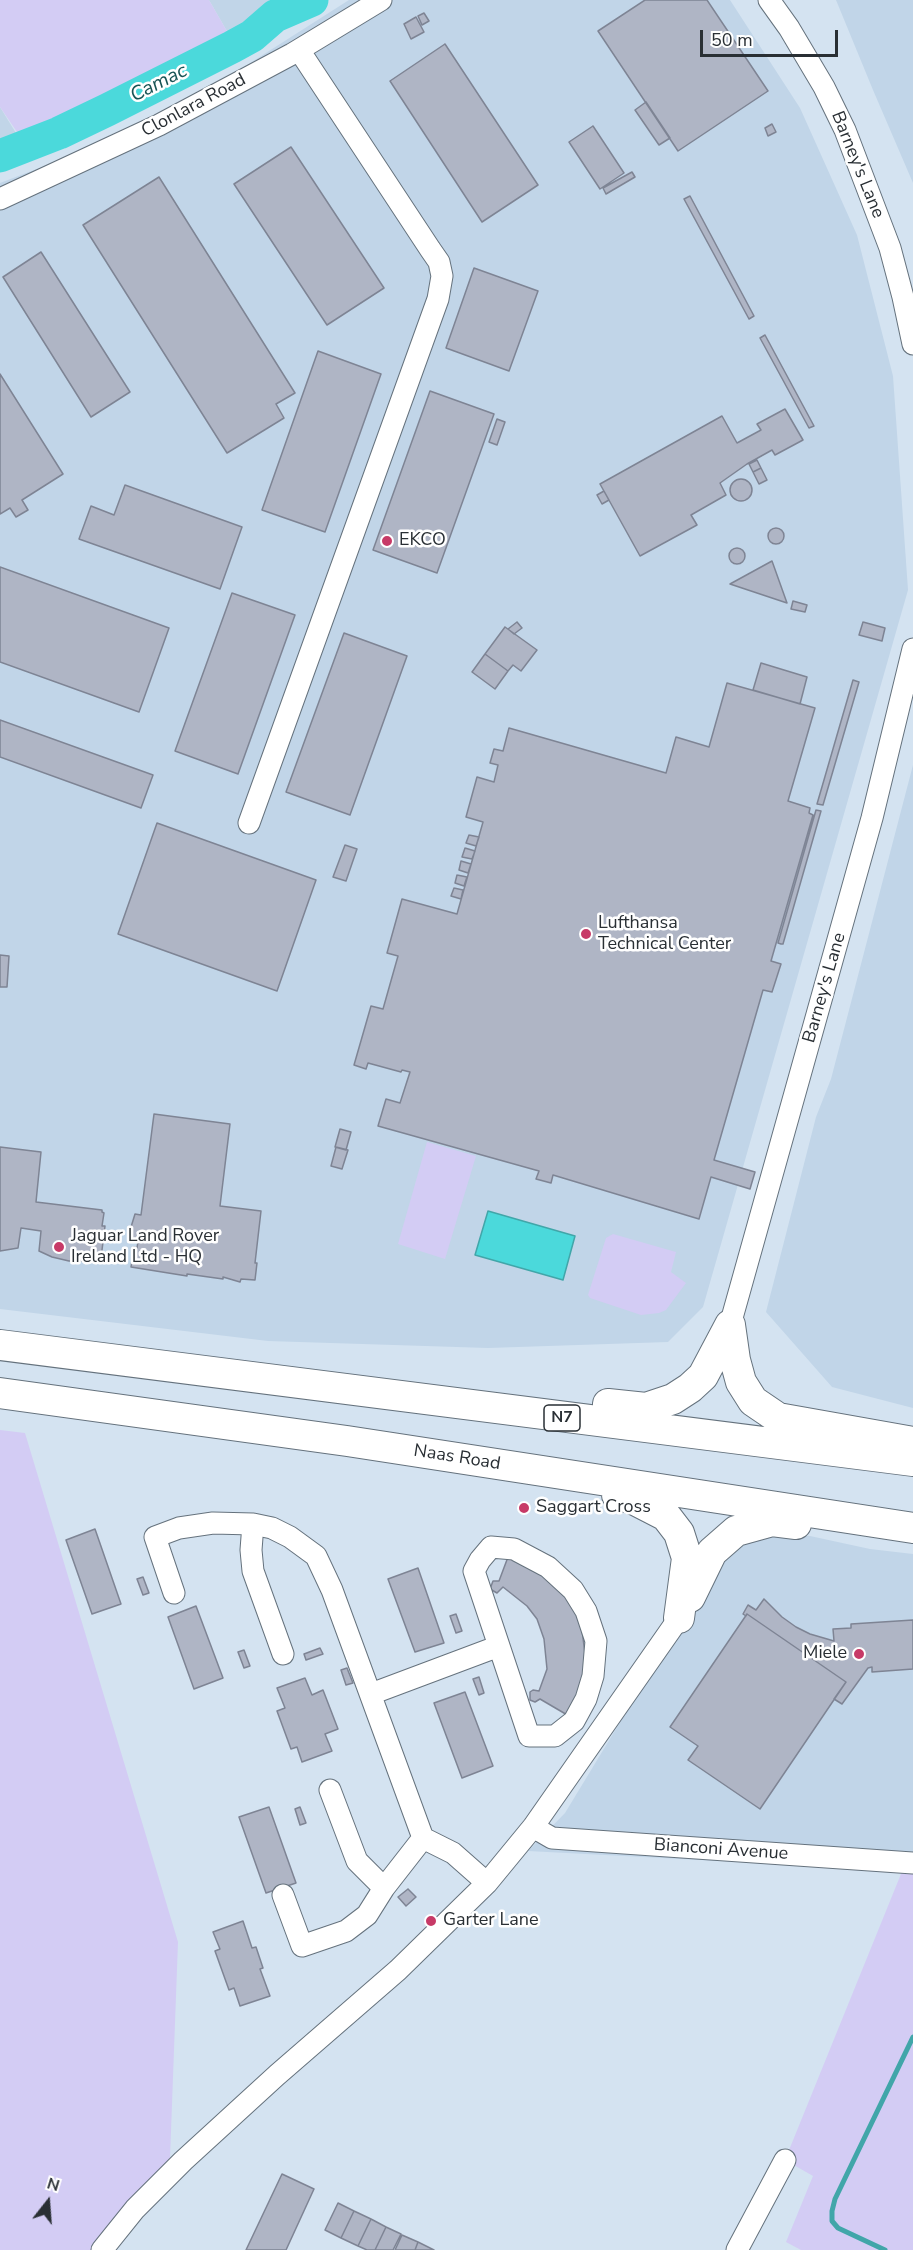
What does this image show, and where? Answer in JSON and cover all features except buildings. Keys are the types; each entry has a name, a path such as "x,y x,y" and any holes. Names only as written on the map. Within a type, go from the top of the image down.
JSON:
{"highway":[{"name":"N7","path":"212,1373 391,1377 646,1408 673,1399 703,1376 730,1325"},
{"path":"730,1325 741,1382 753,1401 777,1418 913,1442"},
{"name":"N7","path":"0,1345 913,1461"},
{"name":"Naas Road","path":"0,1393 347,1441 913,1531"},
{"path":"482,1462 631,1498 666,1516 679,1533 687,1558 679,1618"},
{"path":"679,1618 712,1552 736,1531 772,1521 879,1533 913,1531"}],"street":[{"name":"Clonlara Road","path":"0,199 159,125 299,50 381,0"},
{"name":"Barney's Lane","path":"769,0 789,28 824,87 845,130 890,248 913,344"},
{"path":"249,823 438,299 442,276 439,262 299,50"},
{"name":"Barney's Lane","path":"730,1325 872,818 913,650"},
{"path":"174,1593 155,1538 179,1528 213,1522 253,1524 272,1528 290,1537 316,1556 332,1590 423,1838 453,1853 487,1883"},
{"path":"253,1524 251,1550 253,1571 283,1654"},
{"path":"491,1547 514,1549 548,1567 573,1590 586,1611 596,1641 593,1676 586,1699 574,1721 555,1736 529,1736 499,1646 474,1571 491,1547"},
{"path":"102,2250 135,2209 183,2161 277,2075 398,1970 487,1883 533,1827 679,1618"},
{"path":"370,1694 499,1646"},
{"path":"330,1790 357,1861 384,1888"},
{"name":"Bianconi Avenue","path":"533,1827 552,1838 913,1863"},
{"path":"283,1895 302,1946 346,1931 367,1915 384,1888 423,1838"},
{"path":"737,2250 785,2160"}],"shaded area":[{"path":"0,0 209,0 228,33 234,55 30,151 0,107"},
{"path":"209,0 286,0 228,33"},
{"path":"349,0 730,0 800,108 857,235 893,376 908,590 703,1307 668,1342 488,1348 268,1341 0,1309 0,183 126,135 211,88"},
{"path":"836,0 913,0 913,183 873,90"},
{"path":"0,107 19,138 0,147"},
{"path":"913,765 913,1408 832,1387 766,1312 816,1117 831,1079"},
{"path":"427,1142 476,1156 445,1259 398,1244"},
{"path":"613,1234 676,1252 671,1272 686,1283 666,1310 641,1315 590,1298 588,1295 606,1238"},
{"path":"0,1430 25,1433 178,1942 170,2158 91,2250 0,2250"},
{"path":"736,1531 810,1536 870,1549 913,1554 913,1871 528,1851 565,1813"},
{"path":"903,1869 913,1871 913,2250 801,2250 786,2242 813,2176 785,2160"}],"water":[{"path":"488,1211 575,1236 563,1280 475,1255"}],"waterway":[{"name":"Camac","path":"0,156 59,133 107,110 232,47 252,36 275,16 312,0"},
{"path":"885,2250 838,2228 832,2221 832,2211 835,2199 913,2037"}],"place":[{"name":"EKCO","path":"387,541"},
{"name":"Lufthansa Technical Center","path":"586,934"},
{"name":"Jaguar Land Rover Ireland Ltd - HQ","path":"59,1247"},
{"name":"Saggart Cross","path":"524,1508"},
{"name":"Miele","path":"859,1654"},
{"name":"Garter Lane","path":"431,1921"}]}
